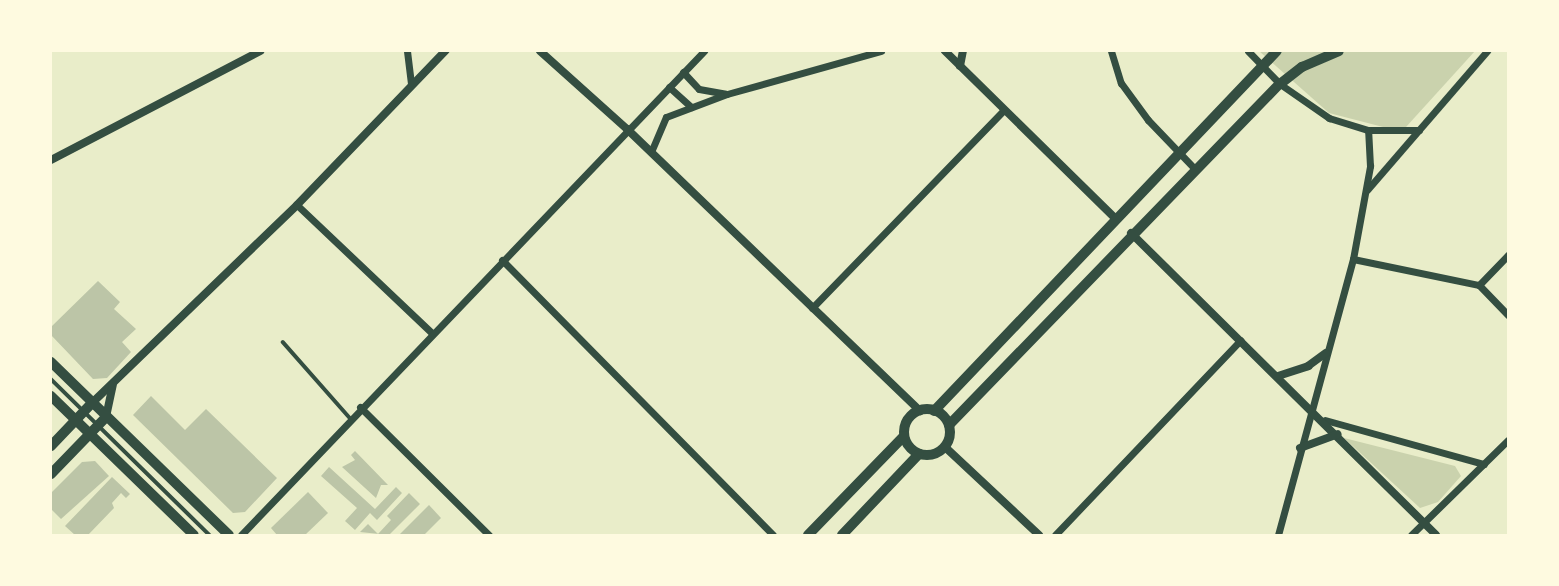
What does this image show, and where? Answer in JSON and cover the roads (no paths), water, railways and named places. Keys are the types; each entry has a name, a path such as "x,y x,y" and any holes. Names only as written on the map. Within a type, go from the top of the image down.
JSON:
{"main road":[{"path":"933,411 1276,51"},
{"path":"904,436 919,454 933,455 945,447 949,425 1131,233 1280,84 1315,56 1339,51"},
{"path":"51,362 93,403 98,425 194,535"},
{"path":"51,396 98,425 229,535"},
{"path":"51,446 93,403"},
{"path":"808,535 904,436 909,418 920,411 933,411 949,425"},
{"path":"51,474 98,425"},
{"path":"842,535 919,454"}],"street":[{"path":"51,160 260,51"},
{"path":"407,51 411,85"},
{"path":"93,403 297,205 445,51"},
{"path":"540,51 627,129 920,411"},
{"path":"241,535 431,332 704,51"},
{"path":"651,152 666,117 727,94 881,51"},
{"path":"945,51 1115,218"},
{"path":"960,65 963,51"},
{"path":"1111,51 1121,83 1196,170"},
{"path":"1248,51 1280,84 1329,118 1368,130 1419,130"},
{"path":"1366,190 1487,51"},
{"path":"683,72 699,89 727,94"},
{"path":"669,87 691,107"},
{"path":"812,309 1004,110"},
{"path":"1278,535 1309,407 1353,260 1371,147 1368,130"},
{"path":"297,205 431,332"},
{"path":"1131,233 1325,420 1436,535"},
{"path":"1479,285 1508,255"},
{"path":"502,260 773,535"},
{"path":"1353,260 1479,285 1508,314"},
{"path":"1055,535 1241,340"},
{"path":"1278,376 1308,366 1326,353"},
{"path":"98,425 113,385"},
{"path":"360,407 489,535"},
{"path":"1325,420 1484,464"},
{"path":"1300,448 1338,434"},
{"path":"1411,535 1508,440"},
{"path":"945,447 1040,535"}],"lane":[{"path":"283,342 350,418"},
{"path":"51,379 80,416"},
{"path":"98,425 210,535"}]}
